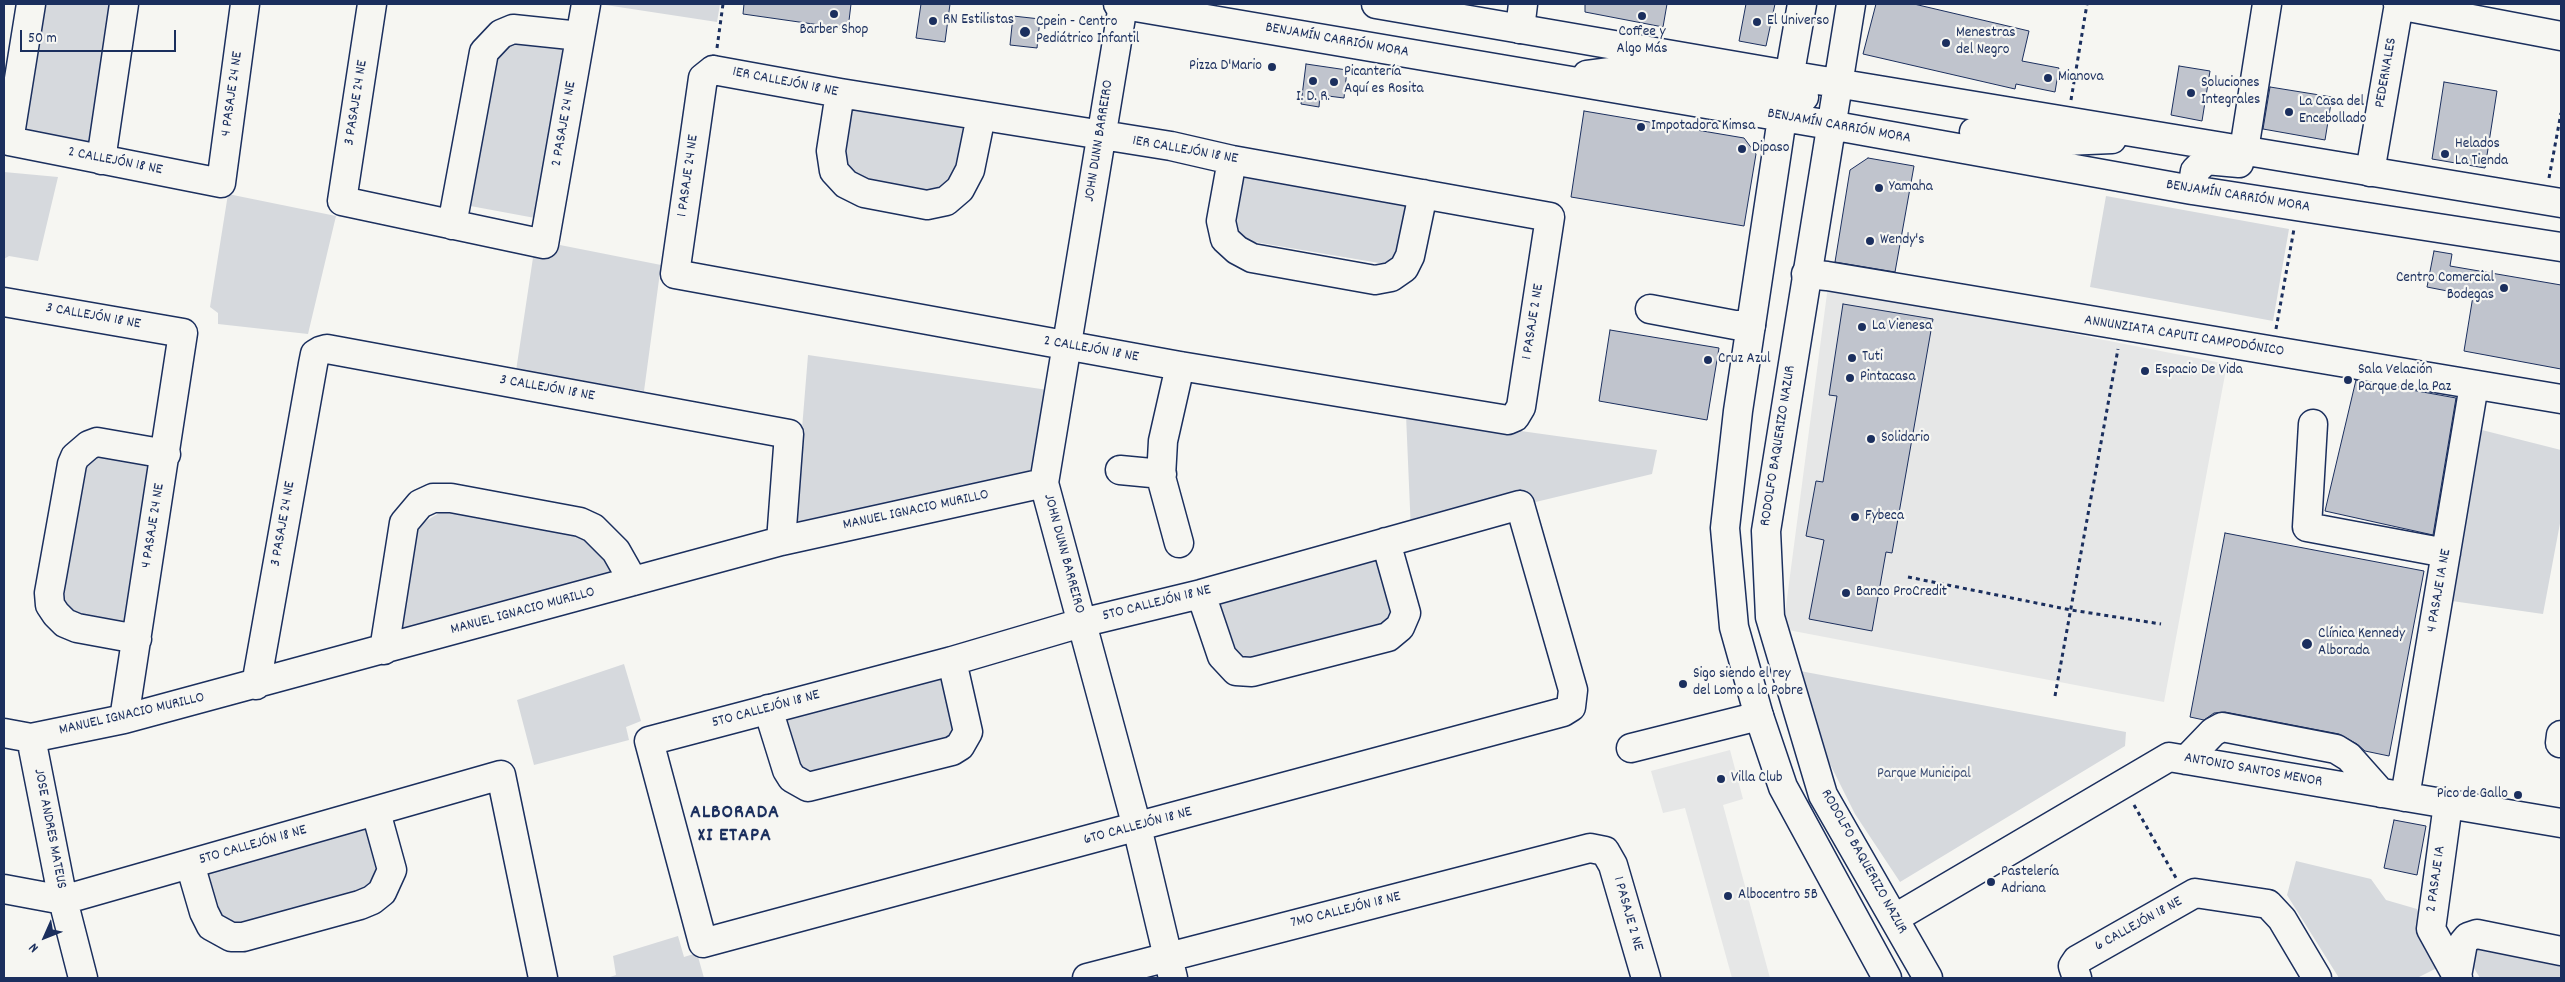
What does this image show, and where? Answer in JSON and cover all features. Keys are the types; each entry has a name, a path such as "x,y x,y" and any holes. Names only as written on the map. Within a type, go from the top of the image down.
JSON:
{"street":[{"name":"2 CALLEJÓN 18 NE","path":"30,4 9,141 221,183"},
{"path":"101,160 124,4"},
{"name":"4 PASAJE 24 NE","path":"221,183 245,4"},
{"name":"3 PASAJE 24 NE","path":"372,4 342,202 452,225"},
{"name":"2 PASAJE 24 NE","path":"452,225 544,244 586,4"},
{"name":"BENJAMÍN CARRIÓN MORA","path":"1120,4 1561,79 1789,91"},
{"name":"JOHN DUNN BARREIRO","path":"1120,4 1101,137 1044,483 1137,827 1170,968"},
{"path":"1262,28 1300,26 1356,34 1364,33 1371,23 1375,4"},
{"name":"BENJAMÍN CARRIÓN MORA","path":"1375,4 1521,16 1789,91 1825,108 2192,190 2561,247"},
{"path":"1802,4 1738,411 1725,528 1734,627 1759,716 1783,787 1887,978"},
{"name":"RODOLFO BAQUERIZO NAZUR","path":"1851,4 1825,108 1814,227 1766,531 1770,617 1823,795 1928,978"},
{"path":"2244,150 2267,4"},
{"path":"2399,5 2561,36"},
{"name":"PEDERNALES","path":"2370,172 2399,5"},
{"path":"1432,57 1437,36 1449,25 1508,32 1521,16"},
{"path":"452,225 480,67 488,47 500,34 513,29 580,36"},
{"name":"1ER CALLEJÓN 18 NE","path":"708,74 840,93 1101,137 1171,146 1232,160 1550,217"},
{"name":"1 PASAJE 24 NE","path":"675,274 708,74"},
{"path":"1789,91 1794,106 1825,108 2041,142 2164,136"},
{"path":"840,93 831,151 834,171 846,184 864,193 927,205 946,201 960,189 970,170 981,116"},
{"name":"BENJAMÍN CARRIÓN MORA","path":"1825,108 2067,120 2553,202"},
{"path":"1232,160 1221,221 1226,239 1237,250 1252,258 1374,280 1391,277 1404,268 1410,256 1423,194"},
{"path":"2192,190 2195,171 2206,160 2297,171 2321,163"},
{"name":"1 PASAJE 2 NE","path":"1508,420 1515,417 1521,407 1550,217"},
{"name":"2 CALLEJÓN 18 NE","path":"675,274 1180,366 1508,420"},
{"name":"ANNUNZIATA CAPUTI CAMPODÓNICO","path":"1806,274 2561,399"},
{"name":"3 CALLEJÓN 18 NE","path":"4,302 183,333"},
{"path":"1650,309 1734,325 1751,325"},
{"name":"4 PASAJE 24 NE","path":"124,719 183,333"},
{"name":"3 CALLEJÓN 18 NE","path":"313,364 315,354 327,349 790,434 781,540"},
{"name":"3 PASAJE 24 NE","path":"256,685 313,364"},
{"path":"1179,543 1162,474 1163,441 1180,366"},
{"name":"4 PASAJE 1A NE","path":"2393,795 2446,552 2474,385"},
{"path":"2313,424 2307,527 2446,552"},
{"path":"136,639 77,628 66,623 50,605 49,593 72,464 75,457 89,444 97,442 166,454"},
{"path":"1120,470 1162,474"},
{"name":"MANUEL IGNACIO MURILLO","path":"4,733 32,738 124,719 256,685 781,540 1044,483"},
{"path":"384,650 404,522 415,508 433,498 451,498 580,522 593,528 605,538 633,581"},
{"name":"5TO CALLEJÓN 18 NE","path":"703,943 649,741 952,661 1081,623 1201,594 1520,505 1573,690 1571,707"},
{"path":"1201,594 1222,656 1236,671 1252,672 1388,637 1400,627 1406,613 1386,542"},
{"path":"768,709 787,770 792,778 808,787 952,751 960,746 968,732 952,661"},
{"name":"6TO CALLEJÓN 18 NE","path":"703,943 1556,715 1571,707"},
{"path":"1631,748 1759,716"},
{"path":"2186,760 2212,732 2222,727 2336,749 2349,757 2393,795"},
{"name":"JOSE ANDRES MATEUS","path":"32,738 63,900 84,978"},
{"name":"ANTONIO SANTOS MENOR","path":"1895,918 2169,757 2561,823"},
{"name":"5TO CALLEJÓN 18 NE","path":"4,889 63,900 501,775 543,978"},
{"name":"2 PASAJE 1A","path":"2448,804 2431,929 2458,977"},
{"path":"190,864 204,912 211,926 231,938 244,937 360,905 382,892 392,870 376,812"},
{"name":"7MO CALLEJÓN 18 NE","path":"1088,978 1170,968 1590,848 1605,851"},
{"name":"1 PASAJE 2 NE","path":"1605,851 1613,865 1646,978"},
{"name":"6 CALLEJÓN 18 NE","path":"2075,972 2077,960 2195,893 2268,904 2282,919 2317,978"},
{"path":"2458,977 2462,944 2468,937 2477,934 2561,951"}],"path":[{"path":"708,74 723,4"},
{"path":"2067,120 2087,4"},
{"path":"2553,202 2561,113"},
{"path":"2271,351 2298,206"},
{"path":"2055,696 2122,326"},
{"path":"1908,577 2071,610 2161,624"},
{"path":"2122,784 2187,898"}],"shaded area":[{"path":"1828,286 2227,364 2164,702 1783,629"},
{"name":"Albocentro 5B","path":"1730,750 1743,799 1723,805 1770,978 1732,978 1685,808 1663,813 1651,771"}],"green space":[{"path":"43,4 112,4 91,144 26,132"},
{"path":"599,4 720,4 717,22"},
{"path":"517,38 567,45 535,218 465,205 494,60"},
{"path":"844,100 975,120 965,171 934,197 851,177 837,134"},
{"path":"1237,166 1416,199 1398,262 1385,264 1237,239 1232,228"},
{"path":"4,172 58,177 38,261 9,256 4,259"},
{"path":"228,194 336,216 308,334 218,324 218,313 210,307"},
{"path":"2106,196 2289,229 2273,321 2090,287"},
{"path":"560,245 661,265 644,391 516,371 534,251 555,254"},
{"path":"808,355 1048,390 1034,476 794,527"},
{"path":"1406,415 1657,450 1652,474 1411,532"},
{"path":"2474,428 2561,450 2561,518 2543,614 2445,600"},
{"path":"98,453 154,462 127,628 76,618 58,595 84,459"},
{"path":"444,510 574,531 595,543 614,572 397,634 413,529"},
{"path":"1384,556 1398,606 1387,628 1245,664 1237,660 1213,604"},
{"path":"624,664 641,721 626,727 629,740 534,765 517,700"},
{"name":"Parque Municipal","path":"1800,671 2126,732 2125,746 1900,882 1855,814 1827,758"},
{"path":"948,674 959,735 818,776 796,766 782,720"},
{"path":"371,819 384,870 379,885 231,930 212,910 202,869"},
{"path":"2296,861 2371,879 2386,900 2417,909 2439,967 2417,978 2339,978 2287,895"},
{"path":"678,936 684,957 697,953 704,978 607,978 616,975 613,956"},
{"path":"2479,943 2561,961 2561,978 2480,978 2472,965"}],"building":[{"path":"744,4 851,4 848,29 743,14"},
{"name":"RN Estilistas","path":"921,4 950,4 945,42 916,38"},
{"path":"1585,4 1667,4 1663,27 1585,12"},
{"name":"El Universo","path":"1746,4 1775,4 1766,46 1739,41"},
{"name":"Menestras del Negro","path":"1876,4 1914,4 2029,31 2022,61 2059,68 2055,92 2016,84 2015,89 1863,54"},
{"name":"Cpein - Centro Pediátrico Infantil","path":"1013,16 1040,19 1037,48 1010,45"},
{"path":"1306,64 1347,70 1344,98 1320,95 1319,107 1301,104"},
{"name":"Soluciones Integrales","path":"2179,66 2210,71 2202,121 2171,115"},
{"path":"2444,82 2497,91 2485,168 2432,159"},
{"name":"La Casa del Encebollado","path":"2270,87 2332,97 2325,140 2263,129"},
{"path":"1584,111 1744,138 1756,154 1744,226 1571,197"},
{"path":"1868,158 1914,166 1895,272 1835,262 1850,170"},
{"path":"2434,251 2452,254 2450,266 2561,285 2561,369 2464,351 2473,296 2427,287"},
{"path":"1843,304 1933,319 1892,553 1886,552 1872,631 1809,619 1824,540 1806,536 1816,481 1823,482 1837,396 1829,395"},
{"path":"1610,330 1719,348 1707,420 1599,401"},
{"path":"2356,380 2456,398 2433,535 2325,511"},
{"name":"Clínica Kennedy Alborada","path":"2225,533 2424,571 2389,756 2365,751 2339,734 2225,712 2214,713 2204,720 2190,717"},
{"path":"2394,820 2426,826 2417,875 2384,868"}],"place":[{"name":"Barber Shop","path":"834,14"},
{"name":"Coffee y Algo Más","path":"1642,16"},
{"name":"RN Estilistas","path":"933,21"},
{"name":"El Universo","path":"1757,22"},
{"name":"Cpein - Centro Pediátrico Infantil","path":"1025,32"},
{"name":"Menestras del Negro","path":"1946,43"},
{"name":"Pizza D'Mario","path":"1272,67"},
{"name":"Mianova","path":"2048,78"},
{"name":"I. D. R.","path":"1313,81"},
{"name":"Picantería Aquí es Rosita","path":"1334,82"},
{"name":"Soluciones Integrales","path":"2191,93"},
{"name":"La Casa del Encebollado","path":"2289,112"},
{"name":"Impotadora Kimsa","path":"1641,127"},
{"name":"Dipaso","path":"1742,149"},
{"name":"Helados La Tienda","path":"2445,154"},
{"name":"Yamaha","path":"1879,188"},
{"name":"Wendy's","path":"1870,241"},
{"name":"Centro Comercial Bodegas","path":"2504,288"},
{"name":"La Vienesa","path":"1862,327"},
{"name":"Tuti","path":"1852,358"},
{"name":"Cruz Azul","path":"1708,360"},
{"name":"Espacio De Vida","path":"2145,371"},
{"name":"Pintacasa","path":"1850,378"},
{"name":"Sala Velación Parque de la Paz","path":"2348,380"},
{"name":"Solidario","path":"1871,439"},
{"name":"Fybeca","path":"1855,517"},
{"name":"Banco ProCredit","path":"1846,593"},
{"name":"Clínica Kennedy Alborada","path":"2307,644"},
{"name":"Sigo siendo el rey del Lomo a lo Pobre","path":"1683,684"},
{"name":"Villa Club","path":"1721,779"},
{"name":"Pico de Gallo","path":"2518,795"},
{"name":"Pastelería Adriana","path":"1991,882"},
{"name":"Albocentro 5B","path":"1728,896"}],"district":[{"name":"ALBORADA XI ETAPA","path":"735,826"}]}
